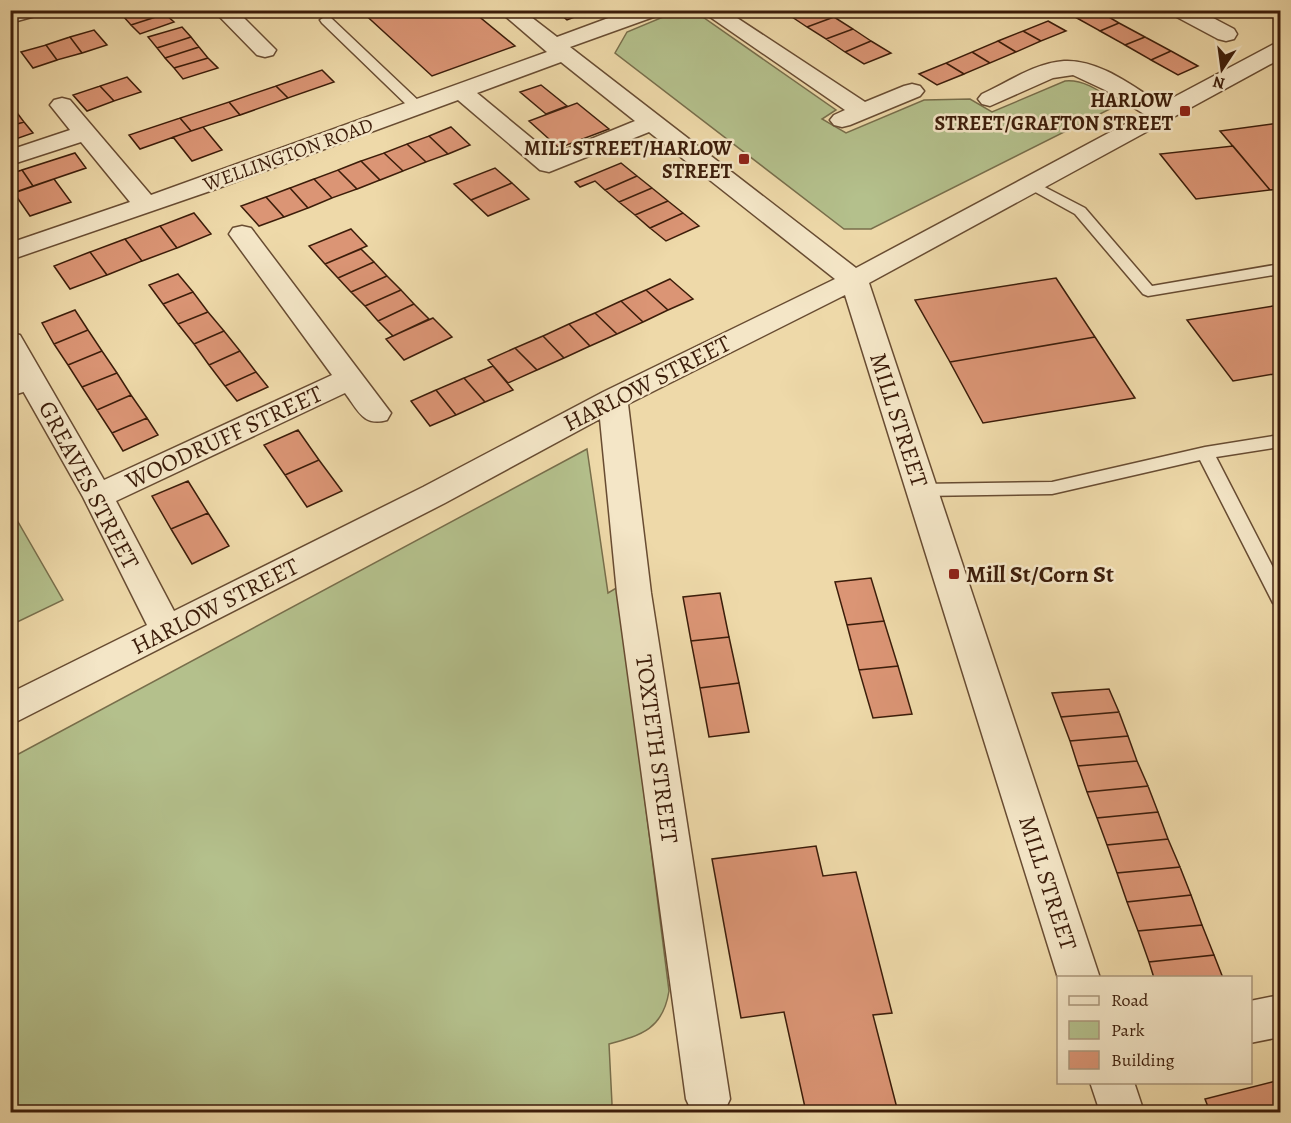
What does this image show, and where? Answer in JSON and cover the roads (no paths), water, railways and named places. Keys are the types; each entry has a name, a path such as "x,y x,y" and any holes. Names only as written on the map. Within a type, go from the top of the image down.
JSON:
{"street":[{"path":"10,17 31,10"},
{"path":"223,10 265,50"},
{"path":"508,10 561,49 854,280"},
{"name":"WELLINGTON ROAD","path":"10,252 461,91 651,10"},
{"path":"710,10 861,110"},
{"path":"1181,10 1226,34"},
{"name":"HARLOW STREET","path":"10,710 434,495 613,399 854,280 1281,50"},
{"path":"990,99 1056,69 1075,68 1093,75 1162,116"},
{"path":"461,91 549,165 652,122"},
{"path":"840,121 861,110 912,91"},
{"path":"62,105 145,204"},
{"path":"10,158 85,133"},
{"name":"WOODRUFF STREET","path":"242,234 376,414"},
{"name":"MILL STREET","path":"854,280 1078,976"},
{"name":"GREAVES STREET","path":"10,342 22,387 98,496 166,629"},
{"name":"WOODRUFF STREET","path":"98,496 351,378"},
{"name":"TOXTETH STREET","path":"613,399 634,593 708,1099"},
{"path":"1252,1022 1281,1016"},
{"path":"1112,1084 1122,1113"}],"lane":[{"path":"326,20 417,107"},
{"path":"1033,185 1080,211 1148,291 1281,269"},
{"path":"921,490 1052,488 1205,453 1281,441"},
{"path":"1205,453 1281,598"}],"place":[{"name":"HARLOW STREET/GRAFTON STREET","path":"1185,111"},
{"name":"MILL STREET/HARLOW STREET","path":"744,159"},
{"name":"Mill St/Corn St","path":"954,574"}]}
